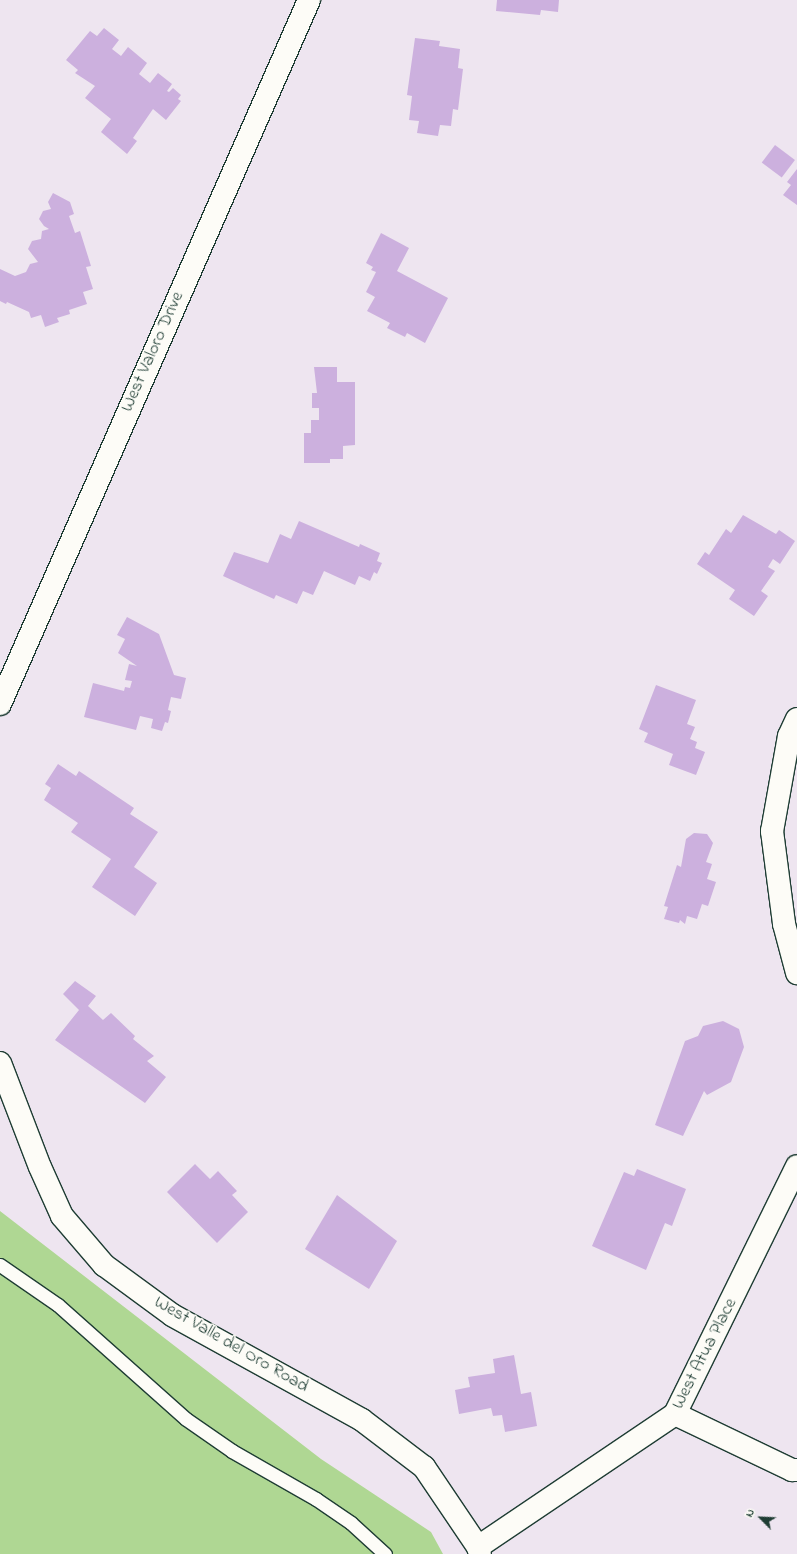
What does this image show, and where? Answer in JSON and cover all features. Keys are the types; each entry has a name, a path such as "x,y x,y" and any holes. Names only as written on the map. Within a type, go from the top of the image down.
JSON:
{"street":[{"name":"West Valoro Drive","path":"0,704 309,0"},
{"path":"797,719 789,736 772,831 784,924 797,973"},
{"name":"West Valle del Oro Road","path":"0,1063 40,1167 62,1216 104,1265 172,1315 362,1420 418,1462 424,1467 479,1550"},
{"name":"West Atua Place","path":"479,1550 675,1414 797,1166"},
{"path":"675,1414 792,1470 797,1470"}],"lane":[{"path":"0,1265 58,1305 186,1419 232,1451 316,1499 350,1523 385,1554"}],"green space":[{"path":"0,1211 321,1459 431,1532 443,1554 0,1554"}],"building":[{"path":"497,0 559,0 558,12 541,10 540,15 496,11"},
{"path":"104,28 119,40 112,49 121,56 128,47 147,63 139,74 150,83 158,73 172,84 167,91 169,92 173,88 181,95 178,99 181,101 166,120 153,109 133,138 137,141 127,154 101,132 111,119 85,98 95,86 75,73 78,70 66,60 90,31 97,36"},
{"path":"415,38 440,41 439,46 460,49 458,68 463,69 458,110 453,109 451,126 440,125 438,136 417,133 419,121 409,120 412,96 407,95"},
{"path":"775,145 795,160 782,178 762,163"},
{"path":"797,169 797,205 783,195 791,185 787,182"},
{"path":"53,193 70,202 74,214 69,216 75,233 80,231 91,266 86,267 93,289 83,292 87,304 69,310 70,314 57,318 59,322 45,327 41,315 31,318 29,312 7,302 6,304 0,301 0,269 15,276 26,272 30,264 38,262 28,249 32,241 41,239 42,231 49,229 44,226 39,219 43,211 51,209 48,202"},
{"path":"381,233 409,248 397,271 448,298 425,343 407,333 405,337 387,328 390,323 367,311 375,297 366,292 376,272 371,270 373,267 366,263"},
{"path":"314,367 337,367 337,382 355,382 355,445 343,446 343,459 330,459 330,463 304,463 304,433 311,433 311,420 319,420 319,408 312,408 312,393 317,393"},
{"path":"743,515 776,534 779,530 795,541 780,564 773,559 768,567 775,571 761,591 768,596 754,616 729,599 735,590 697,564 705,552 709,555 726,529 731,533"},
{"path":"299,521 359,547 360,544 380,553 377,561 382,563 377,574 374,572 370,581 359,576 355,585 324,571 313,595 303,591 297,604 276,595 274,599 223,576 234,552 268,563 280,534 291,539"},
{"path":"127,617 159,634 174,675 186,678 181,699 171,697 168,710 171,711 168,723 165,722 162,731 151,728 153,719 140,716 136,730 84,717 93,683 124,691 125,687 130,688 132,681 125,680 129,664 137,666 118,653 125,639 117,635"},
{"path":"656,685 696,700 687,724 695,727 690,739 697,742 695,748 705,752 696,775 669,765 673,754 644,742 648,733 639,729"},
{"path":"58,764 76,776 79,771 134,808 130,814 158,832 134,867 157,883 135,916 92,887 111,859 71,832 78,823 44,800 51,788 45,784"},
{"path":"694,833 707,834 713,843 706,862 712,864 707,879 716,882 708,906 702,904 697,919 687,916 685,924 680,920 679,923 664,919 668,907 664,906 677,865 681,867 686,839"},
{"path":"75,981 96,996 88,1006 103,1020 111,1013 135,1036 133,1039 154,1056 147,1061 166,1077 145,1103 55,1040 79,1010 63,994"},
{"path":"723,1021 739,1029 744,1047 731,1082 707,1095 704,1091 683,1136 655,1125 685,1041 698,1036 703,1026"},
{"path":"195,1164 210,1179 218,1171 237,1191 232,1195 248,1212 217,1243 167,1192"},
{"path":"637,1169 686,1189 672,1226 665,1223 646,1270 592,1246 624,1172 634,1176"},
{"path":"337,1195 397,1241 369,1289 305,1249"},
{"path":"514,1355 521,1394 531,1392 537,1426 505,1432 502,1415 493,1416 491,1408 459,1414 455,1390 470,1387 468,1377 495,1373 493,1359"}]}
